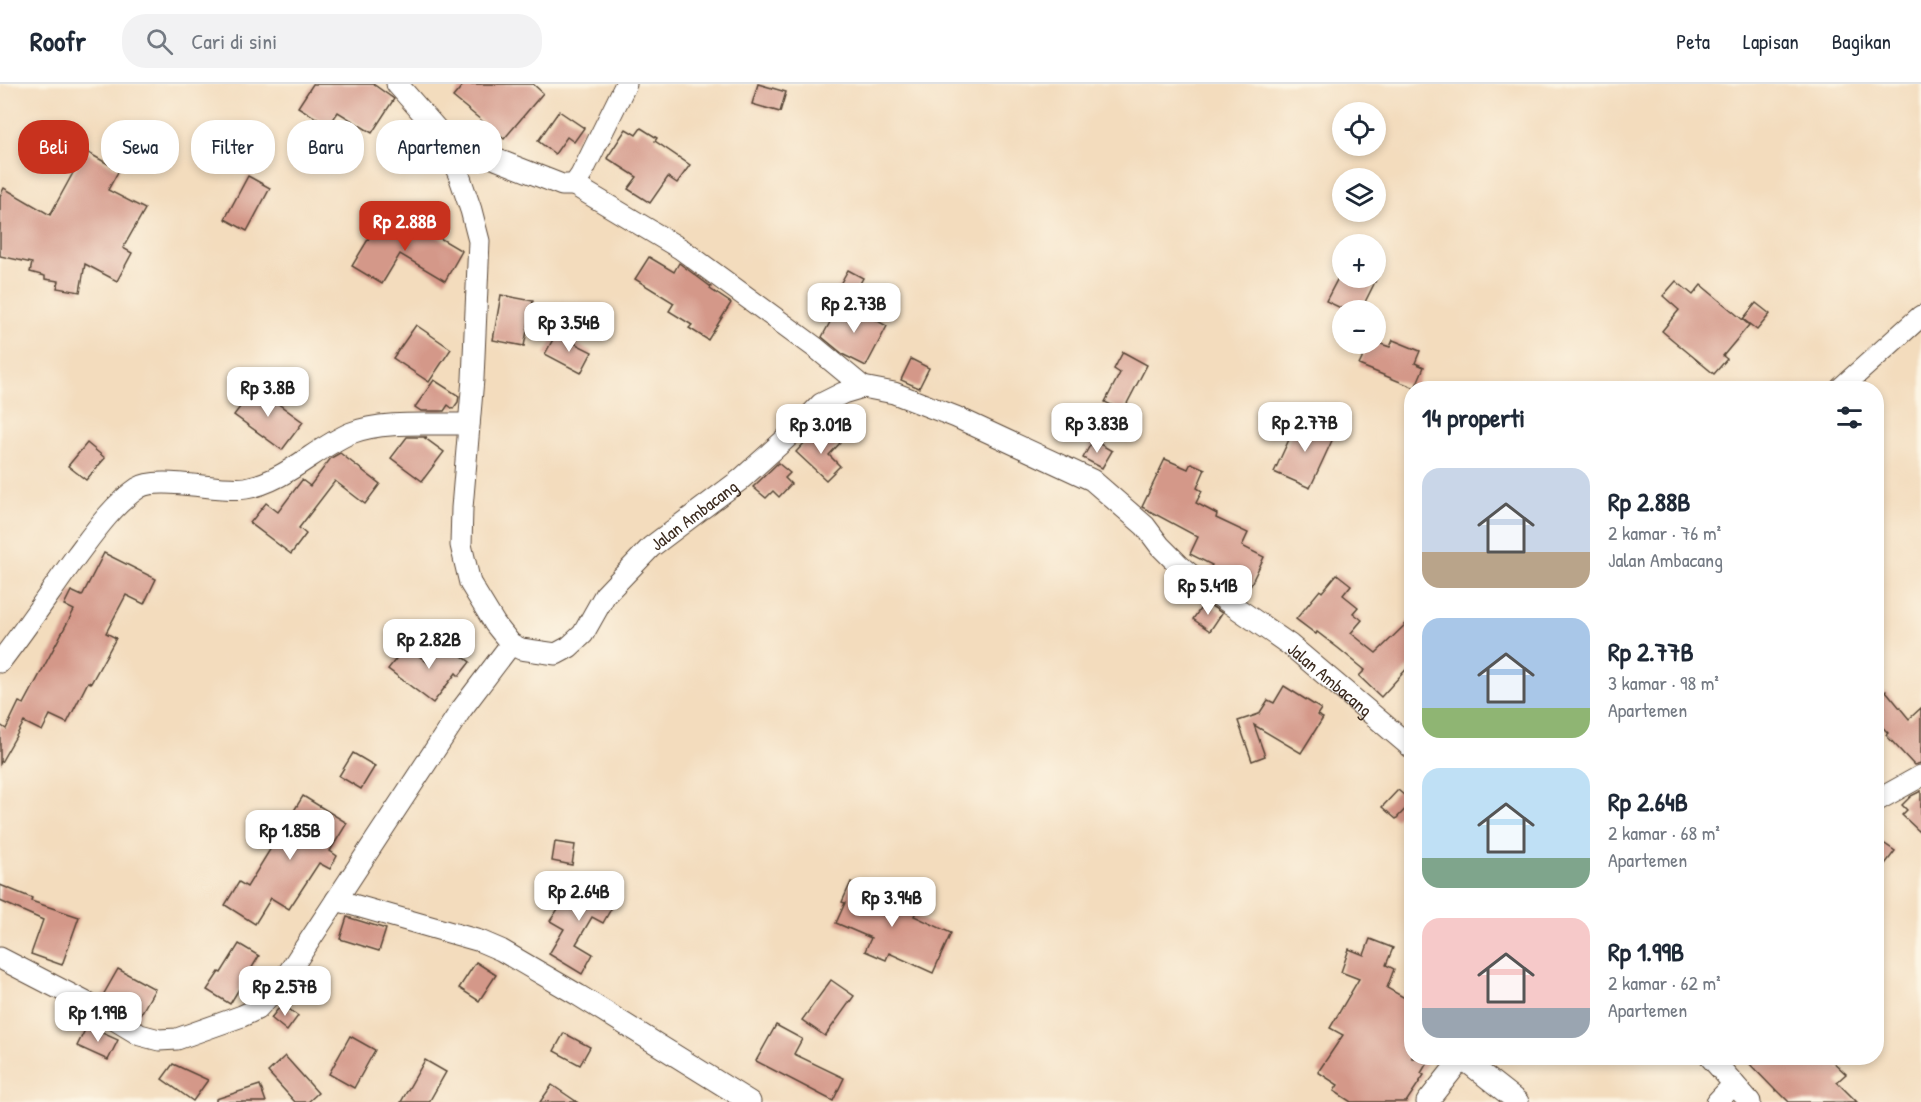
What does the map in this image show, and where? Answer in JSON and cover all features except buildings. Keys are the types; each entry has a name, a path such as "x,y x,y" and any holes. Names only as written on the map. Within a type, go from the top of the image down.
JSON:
{"street":[{"path":"397,84 429,120"},
{"path":"574,185 626,84"},
{"path":"502,160 562,184 574,185 681,249 816,348 863,387"},
{"path":"0,958 87,1003 141,1035 159,1040 177,1039 257,1009 283,981 461,710 512,644 478,600 470,583 461,545 473,379 479,241 458,174"},
{"path":"1849,381 1921,316"},
{"name":"Jalan Ambacang","path":"512,644 521,649 556,654 569,647 583,634 605,595 651,547 740,480 822,404 843,393 863,387 894,393 956,417 1064,465 1092,480 1145,526 1180,566 1290,645 1404,741"},
{"path":"0,662 107,516 141,486 161,482 245,488 263,483 352,432 372,427 469,424"},
{"path":"1884,797 1921,776"},
{"path":"336,900 480,941 501,950 750,1102"},
{"path":"1427,1102 1456,1065"},
{"path":"1471,1065 1518,1102"},
{"path":"1717,1065 1750,1102"},
{"path":"1717,1102 1734,1084"}]}
